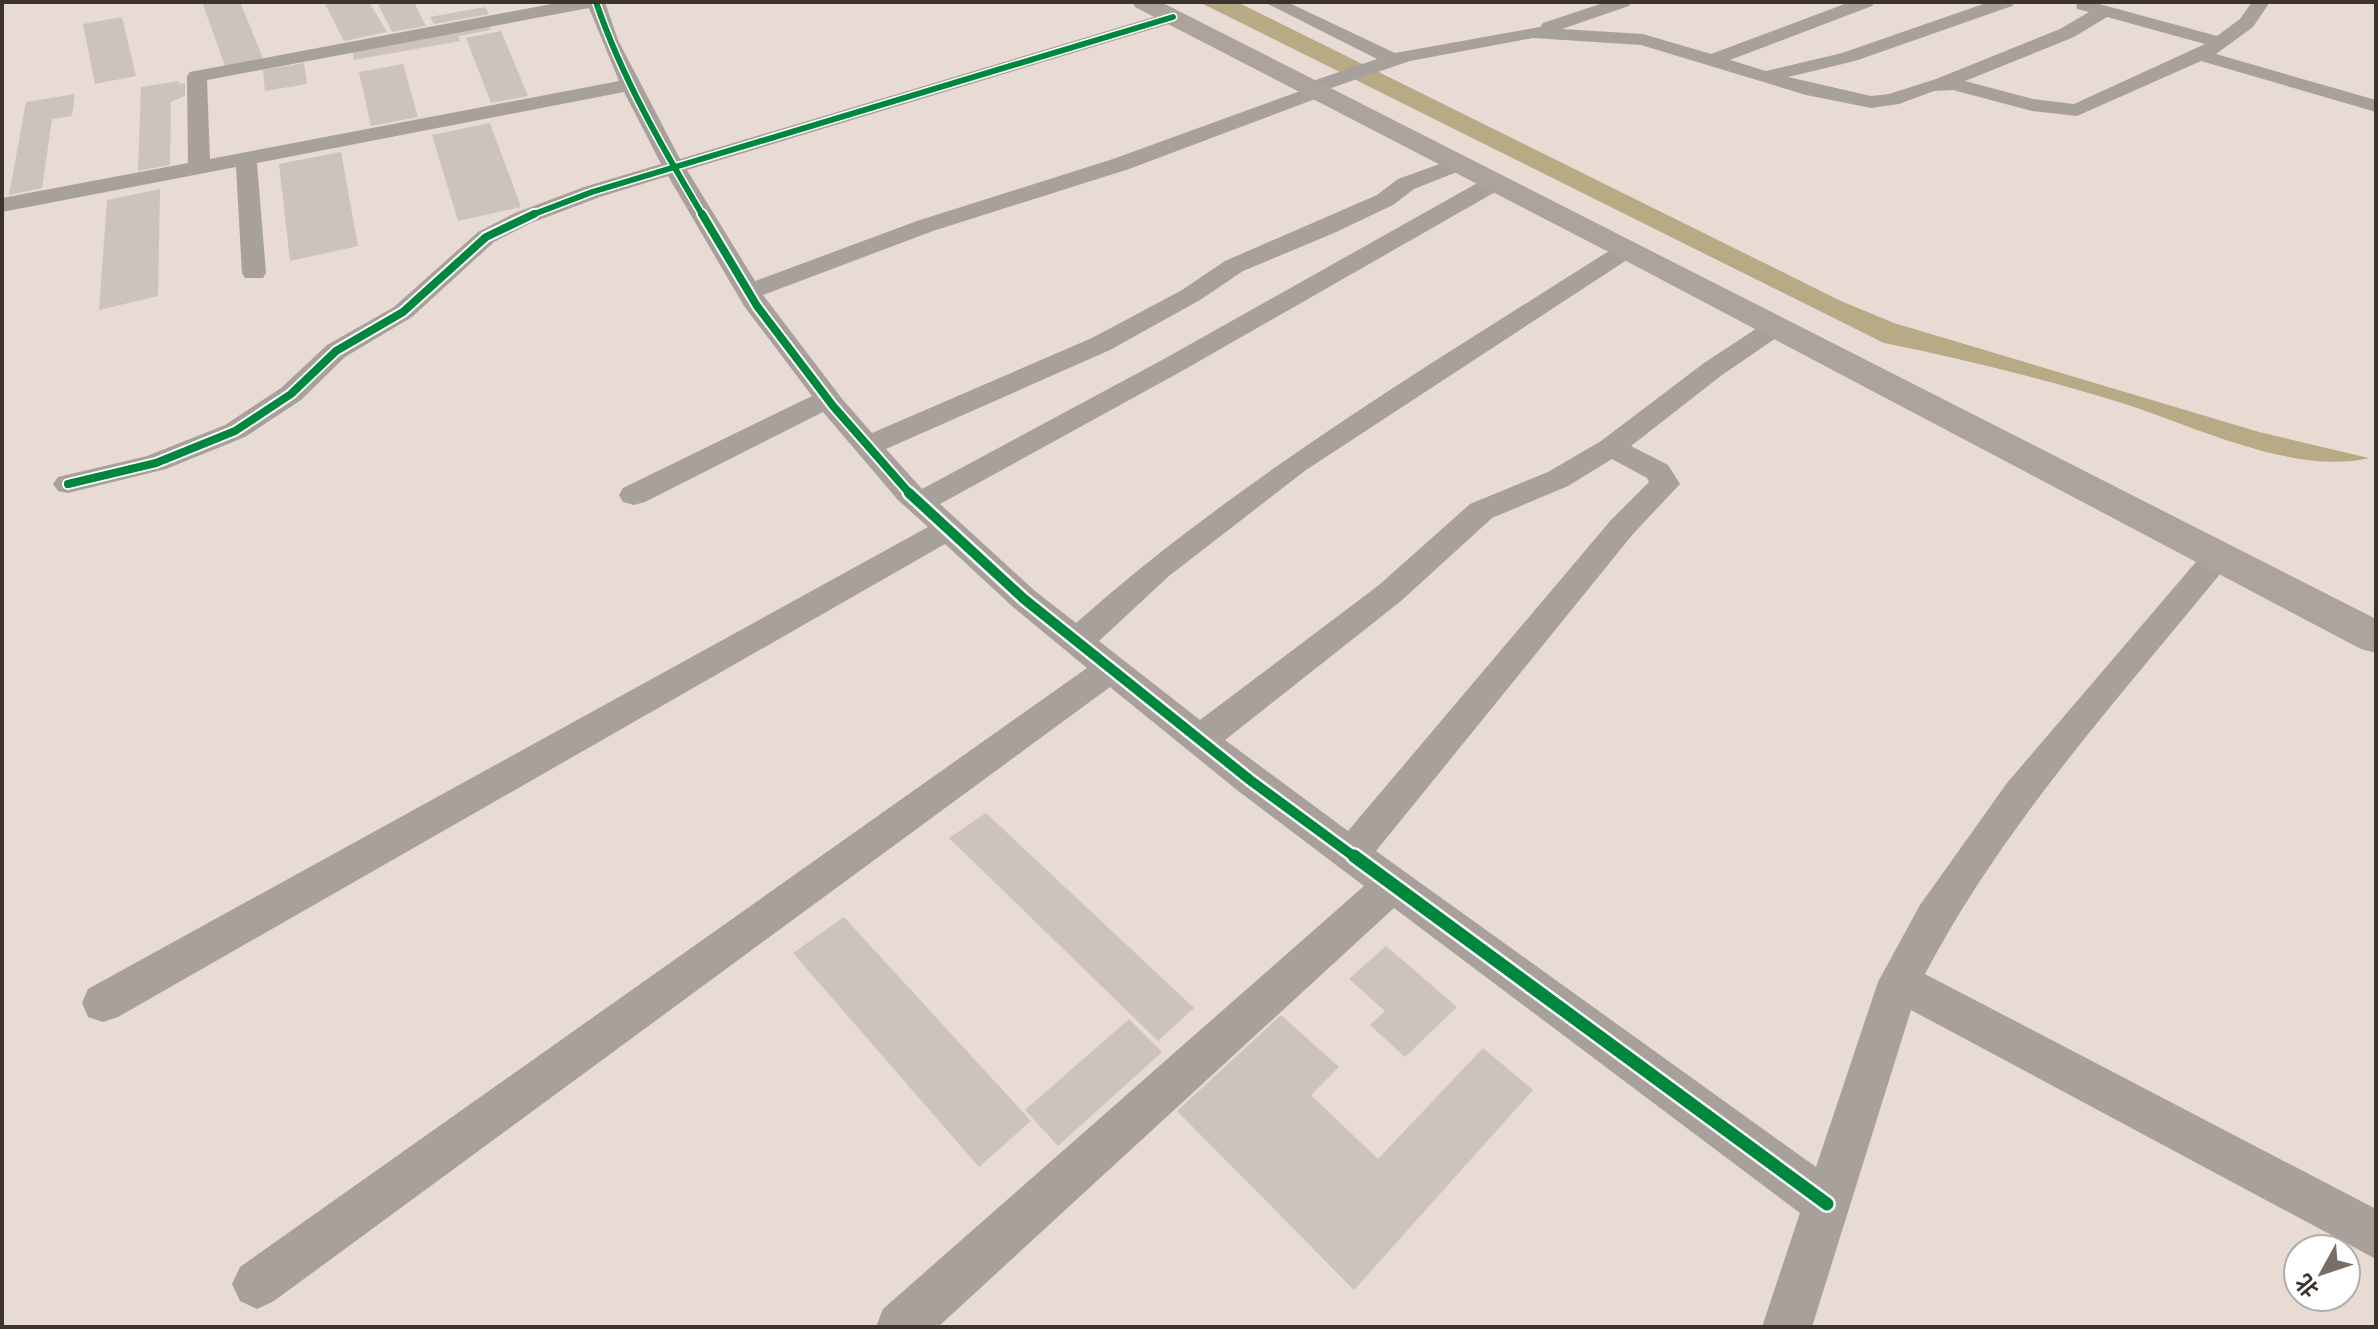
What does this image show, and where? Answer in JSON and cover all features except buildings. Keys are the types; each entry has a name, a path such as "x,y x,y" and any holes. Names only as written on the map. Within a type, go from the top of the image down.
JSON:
{"main road":[{"path":"1143,2 1628,249 2376,638"}],"street":[{"path":"199,167 197,76 590,2"},
{"path":"596,2 609,40 653,132 749,292 828,399 919,503 1024,599 1200,740 1827,1204"},
{"path":"1273,2 1394,60"},
{"path":"749,292 925,226 1121,164 1394,60 1533,32 1623,2"},
{"path":"1713,60 1866,2"},
{"path":"1765,77 1848,57 2006,2"},
{"path":"2071,2 2219,42"},
{"path":"1533,32 1643,40 1765,77 1871,102 1892,100 1941,84 1972,88 2057,110 2077,110 2200,55 2247,23 2261,2"},
{"path":"1941,84 2067,33 2104,11"},
{"path":"1478,41 1520,13"},
{"path":"68,484 156,463 235,431 291,394 336,351 403,312 486,237 523,218 592,192 1173,17"},
{"path":"2200,55 2376,106"},
{"path":"2,205 631,85"},
{"path":"246,158 254,273"},
{"path":"868,446 1101,344 1191,295 1234,266 1326,228 1385,200 1406,184 1459,163"},
{"path":"919,503 1173,365 1496,182"},
{"path":"1077,641 1158,568 1296,464 1628,249"},
{"path":"1200,740 1390,593 1481,511 1558,479 1611,447 1713,369 1777,326"},
{"path":"634,495 828,399"},
{"path":"1351,854 1622,527 1665,484 1658,472 1611,447"},
{"path":"103,1003 948,529"},
{"path":"1787,1327 1899,982 1934,917 2020,794 2218,556"},
{"path":"257,1284 1111,668"},
{"path":"901,1327 1393,885"},
{"path":"1899,982 2376,1235"}],"shaded area":[{"path":"1199,2 1237,2 1841,301 1894,323 2259,432 2369,458 2340,462 2277,455 2063,386 1884,343"}],"cycle path":[{"path":"596,2 609,40 653,132 757,306 833,406 909,493 1024,599 1250,780 1827,1204"},
{"path":"68,484 156,463 235,431 291,394 336,351 403,312 486,237 523,218 592,192 1173,17"}]}
